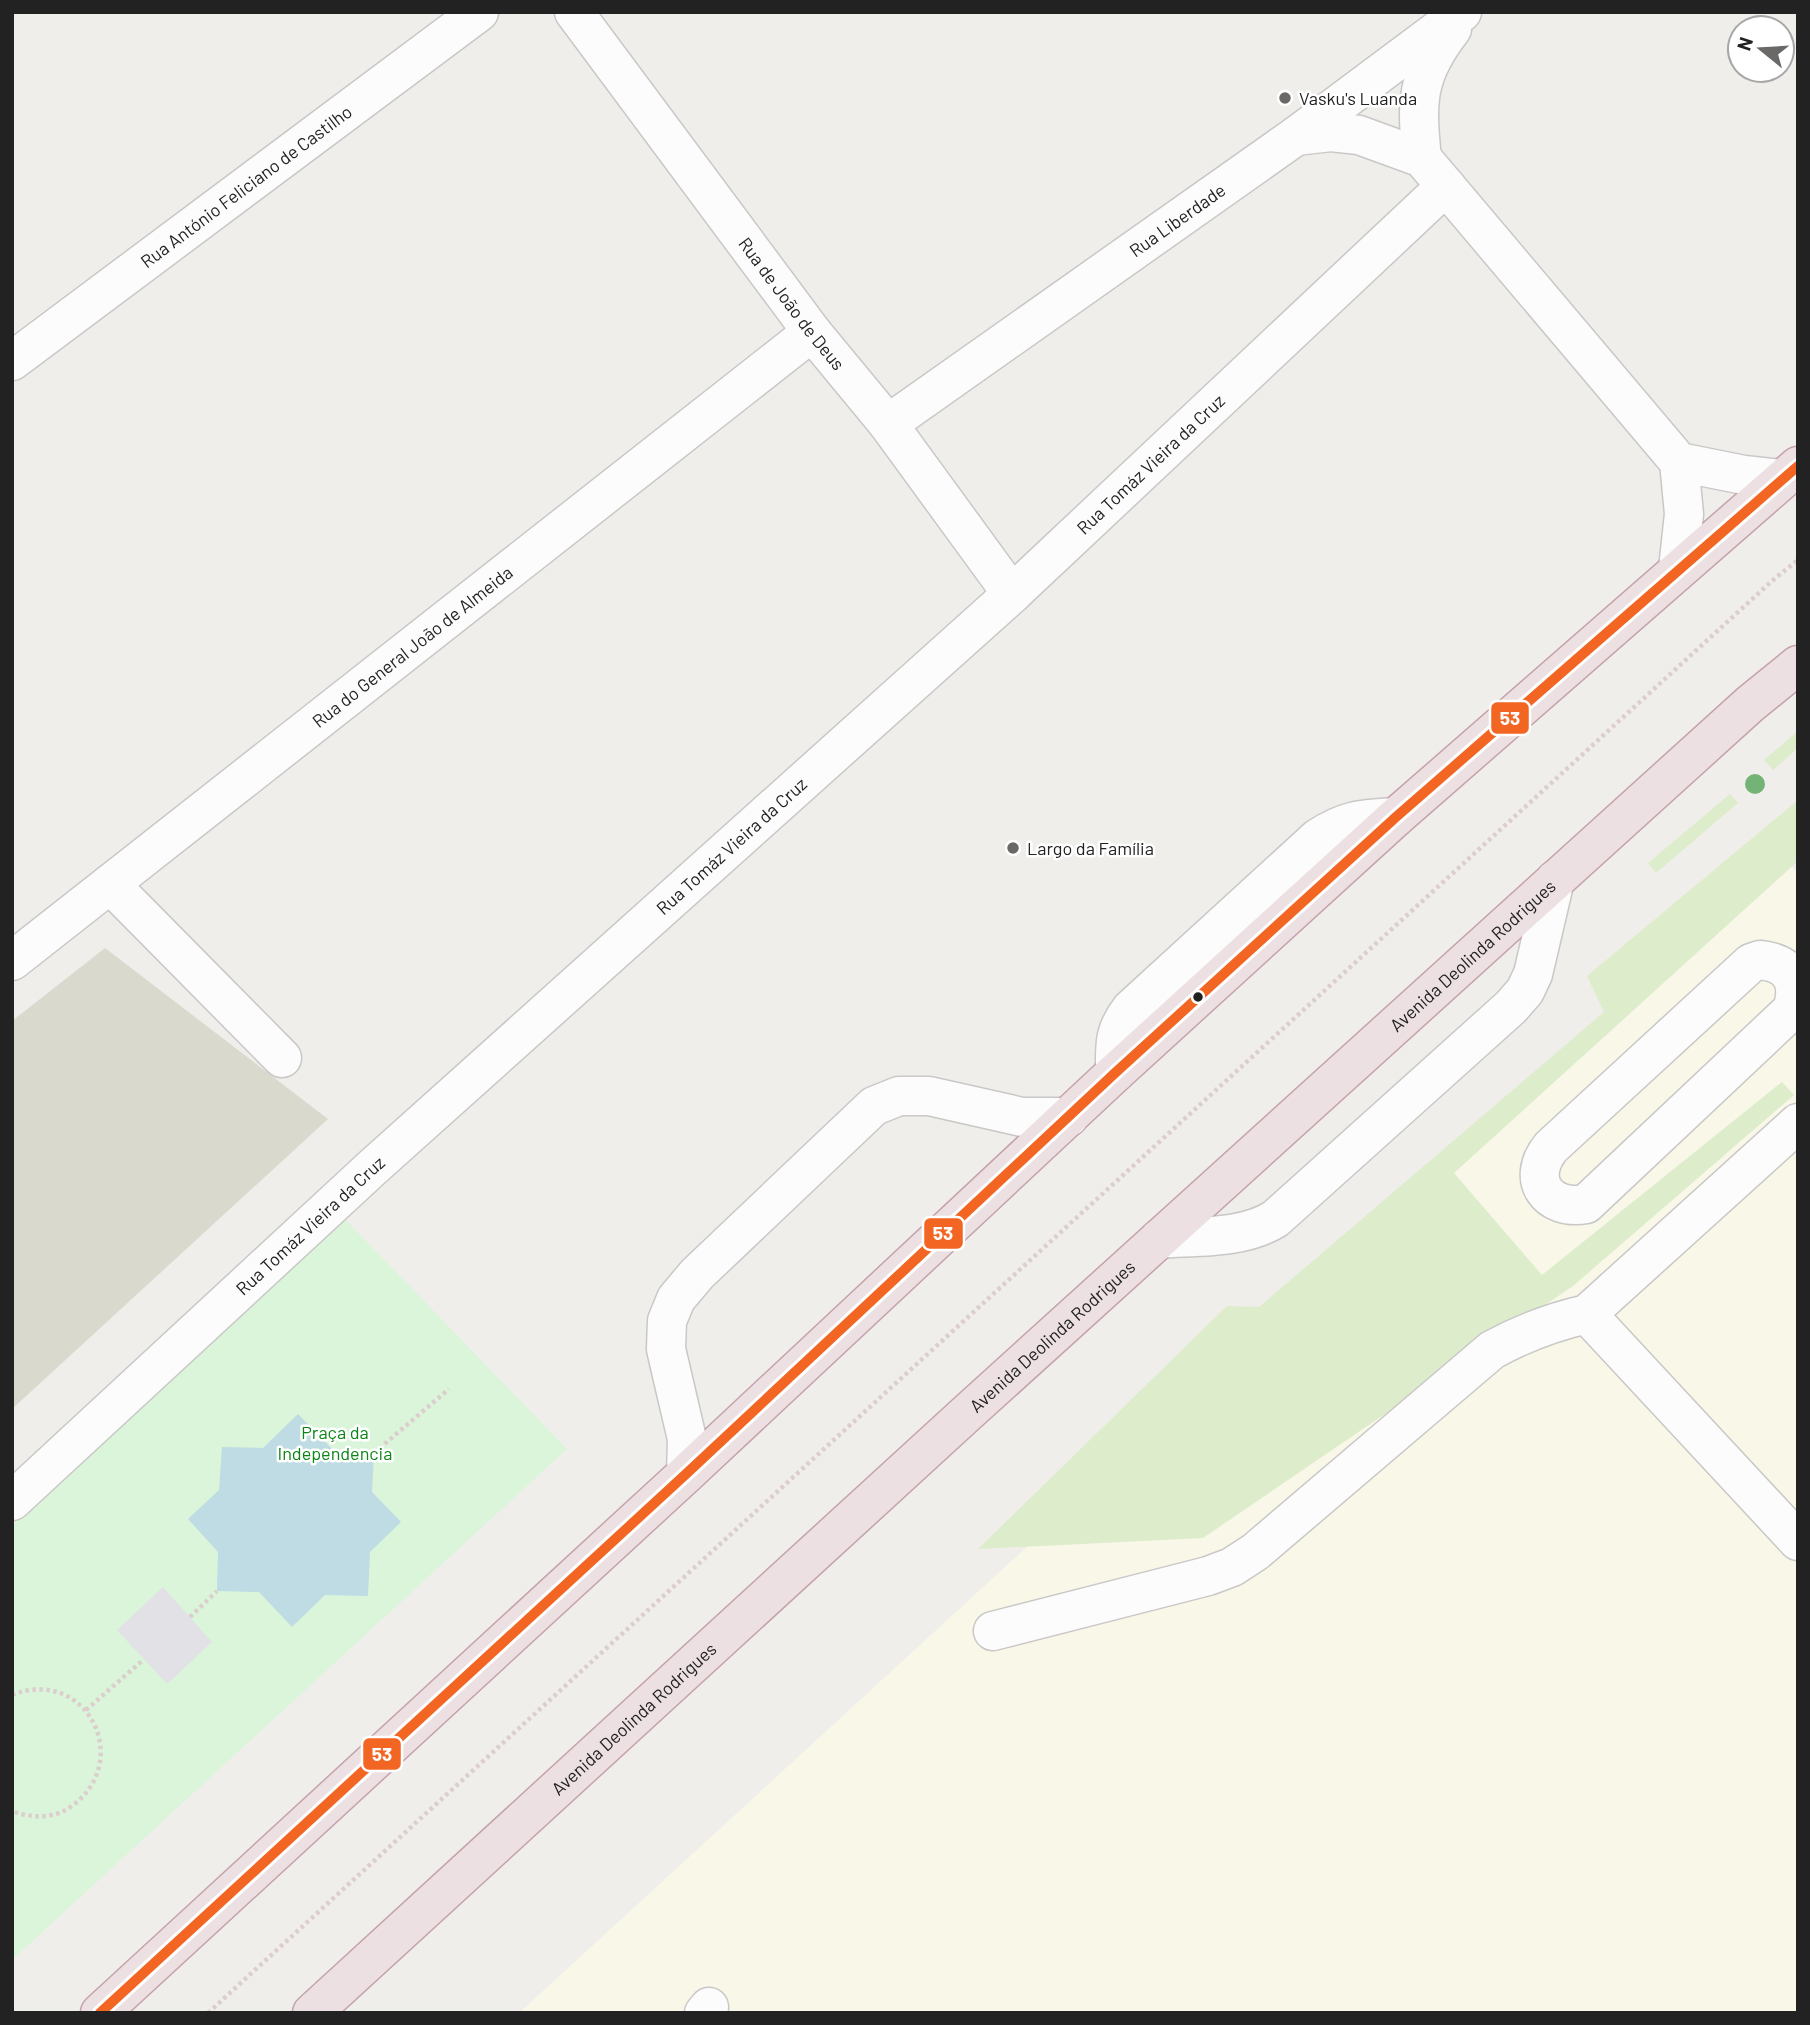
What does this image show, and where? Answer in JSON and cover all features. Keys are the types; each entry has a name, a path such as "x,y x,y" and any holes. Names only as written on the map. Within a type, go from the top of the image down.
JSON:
{"highway":[{"path":"100,2013 687,1474 1115,1073 1396,817 1790,472"},
{"name":"Avenida Deolinda Rodrigues","path":"312,2013 1159,1239 1750,704 1798,665"}],"street":[{"name":"Rua António Feliciano de Castilho","path":"12,361 479,12"},
{"name":"Rua de João de Deus","path":"574,12 812,332 888,424 1012,594"},
{"name":"Rua Liberdade","path":"888,424 1296,136 1463,12"},
{"path":"1434,172 1418,115 1421,84 1436,50 1463,12"},
{"path":"1296,136 1331,132 1359,135 1434,172 1679,461 1684,514 1678,569"},
{"name":"Rua Tomáz Vieira da Cruz","path":"12,1501 373,1167 1012,594 1434,172"},
{"name":"Rua do General João de Almeida","path":"12,961 812,332"},
{"path":"1679,461 1733,473 1790,472"},
{"path":"1159,1239 1245,1231 1261,1228 1275,1219 1501,1016 1525,991 1533,974 1555,880"},
{"path":"110,884 282,1058"},
{"path":"1771,961 1788,971 1796,990 1791,1023 1586,1204 1565,1205 1547,1195 1539,1176 1540,1165 1551,1147 1751,962 1771,961"},
{"path":"687,1474 686,1429 666,1349 667,1321 676,1299 697,1274 874,1106 899,1096 929,1096 1022,1117 1069,1117"},
{"path":"993,1631 1208,1576 1232,1567 1255,1552 1492,1350 1524,1332 1551,1322 1587,1314 1798,1123"},
{"path":"1587,1314 1798,1541"}],"path":[{"path":"208,2013 1773,580 1798,560"},
{"path":"374,1453 449,1390"},
{"path":"190,1617 217,1591"},
{"path":"86,1710 143,1660"},
{"path":"12,1695 24,1690 47,1689 68,1696 86,1710 97,1727 102,1746 94,1785 80,1801 64,1812 44,1817 24,1816 12,1811"}],"shaded area":[{"path":"1781,855 1798,873 1798,2013 519,2013"},
{"path":"105,948 328,1119 12,1409 12,1021"},
{"path":"163,1587 212,1642 167,1684 117,1630"}],"green space":[{"path":"1798,731 1798,748 1773,770 1764,760"},
{"path":"1730,794 1738,803 1656,873 1648,863"},
{"path":"1798,800 1798,861 1454,1173 1542,1275 1782,1082 1794,1095 1573,1286 1203,1538 978,1549 1227,1306 1259,1307 1604,1012 1587,976"},
{"name":"Praça da Independencia","path":"339,1213 567,1449 12,1960 12,1526"}],"water":[{"path":"298,1414 334,1451 374,1453 372,1492 401,1522 370,1552 368,1596 325,1595 292,1627 259,1592 217,1591 218,1552 188,1519 219,1490 222,1447 263,1448"}],"transit line":[{"name":"53","path":"100,2013 686,1474 1115,1073 1396,817 1798,466"}],"place":[{"name":"Vasku's Luanda","path":"1285,98"},
{"name":"Largo da Família","path":"1013,848"}]}
